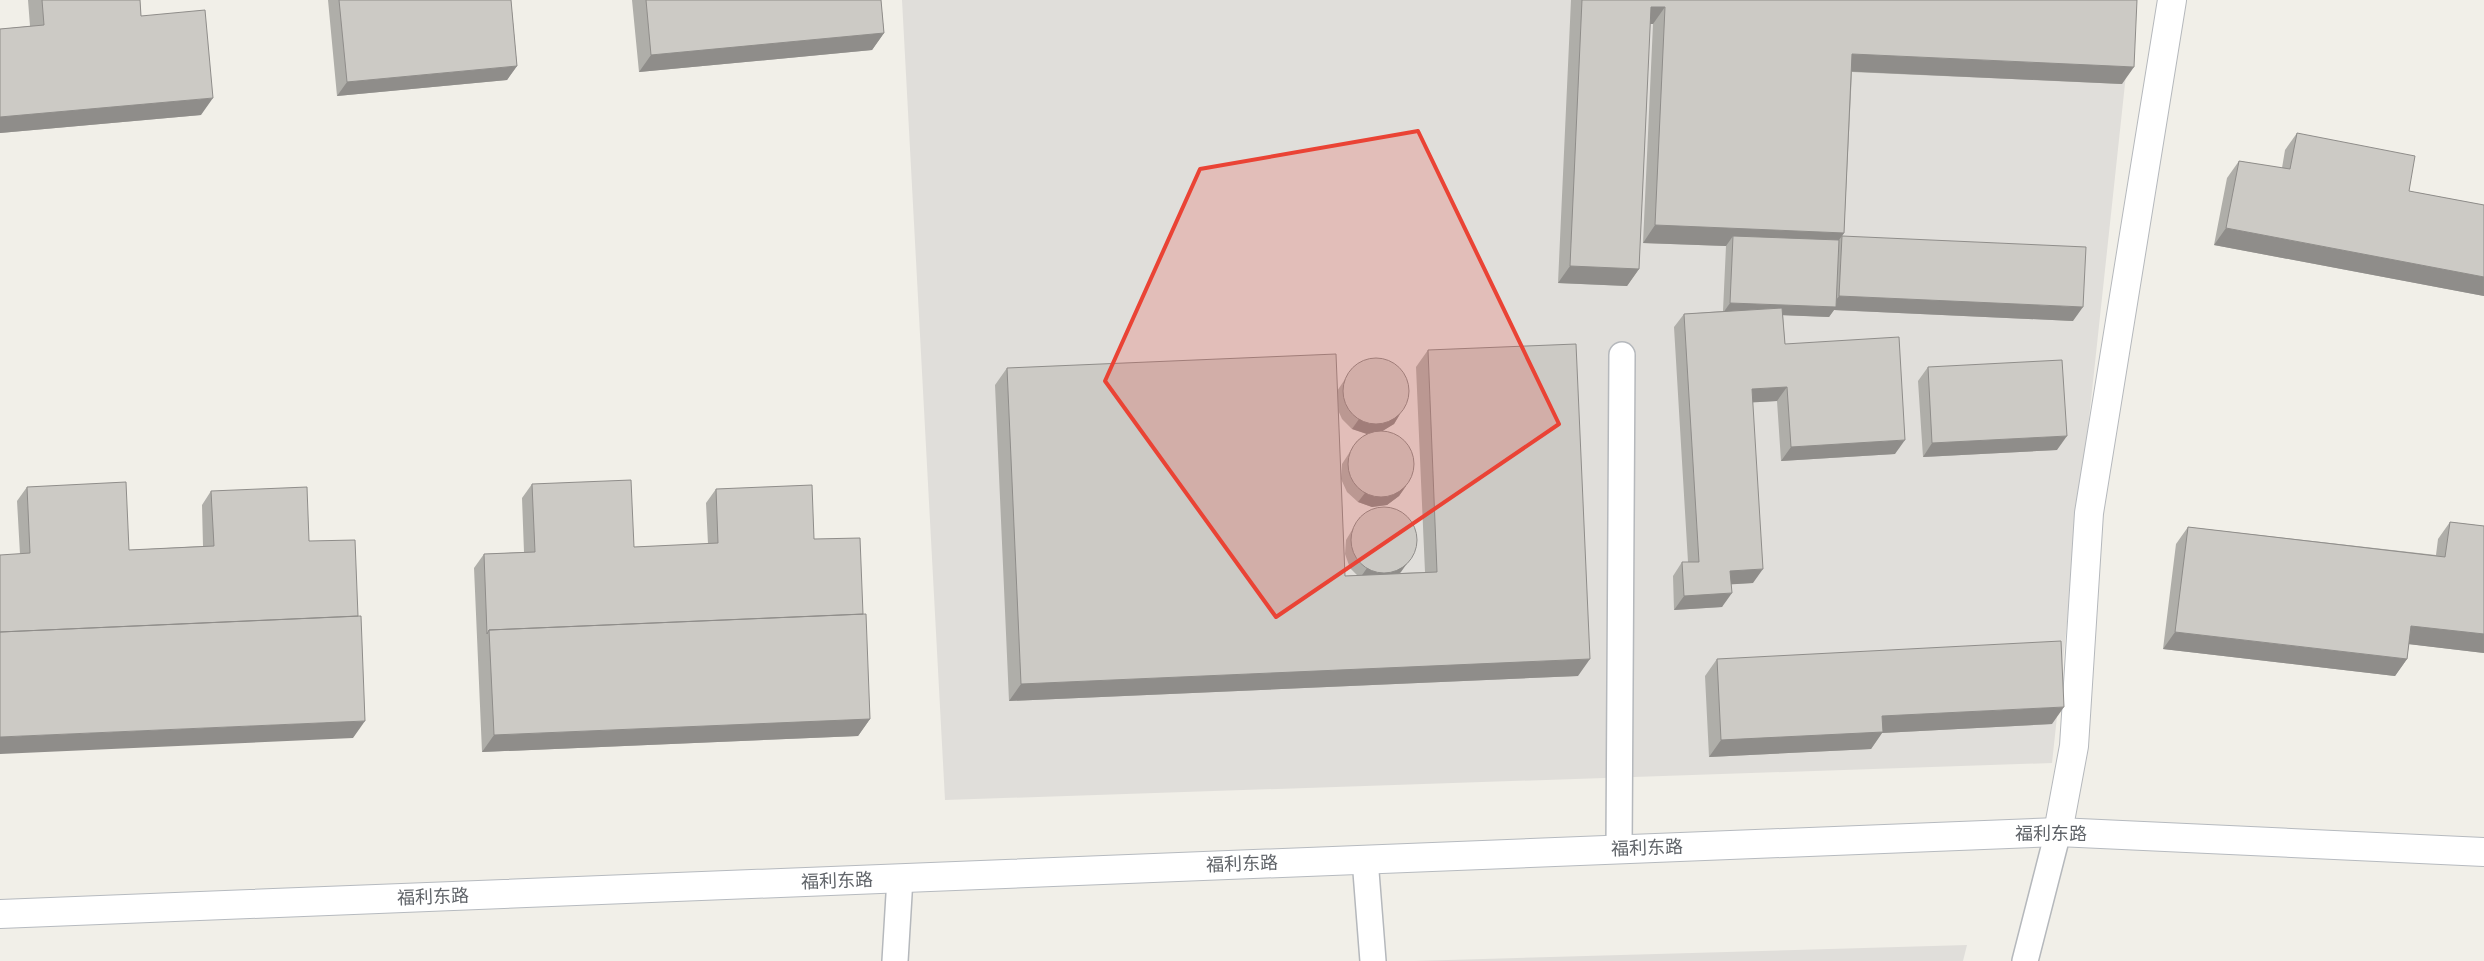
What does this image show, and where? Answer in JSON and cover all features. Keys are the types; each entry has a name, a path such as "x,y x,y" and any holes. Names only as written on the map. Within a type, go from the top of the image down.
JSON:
{"main road":[{"path":"2058,832 2074,746 2090,513 2172,0"},
{"name":"福利东路","path":"0,914 2058,832 2484,852"}],"lane":[{"path":"1619,849 1622,355"},
{"path":"2025,961 2058,832"},
{"path":"1364,859 1373,961"},
{"path":"895,961 900,878"}],"highlighted area":[{"path":"1418,131 1559,424 1276,617 1105,381 1200,169"}],"shaded area":[{"path":"902,0 2134,0 2052,763 945,800"},
{"path":"1967,945 1963,961 1414,961"}],"building":[{"path":"42,0 140,0 141,16 205,10 213,98 0,117 0,29 44,25"},
{"path":"339,0 511,0 517,66 347,82"},
{"path":"646,0 881,0 884,33 651,55"},
{"path":"1582,0 2137,0 2134,67 1852,54 1844,233 1655,225 1665,7 1651,7 1639,269 1570,266"},
{"path":"2297,133 2415,156 2409,191 2484,205 2484,277 2226,228 2239,161 2290,169"},
{"path":"1733,236 1839,240 1836,307 1730,303"},
{"path":"1842,236 2086,247 2083,307 1839,296"},
{"path":"1782,308 1785,344 1899,337 1905,440 1791,447 1787,387 1752,389 1763,569 1730,571 1732,593 1684,596 1682,562 1699,562 1684,314"},
{"path":"1576,344 1590,659 1021,684 1007,368 1336,354 1345,576 1437,572 1428,350"},
{"path":"1376,358 1388,361 1399,368 1406,379 1409,391 1406,403 1399,414 1388,421 1376,424 1364,421 1353,414 1346,403 1343,391 1346,379 1353,368 1364,361"},
{"path":"2062,360 2067,436 1932,443 1928,367"},
{"path":"1381,431 1393,434 1404,441 1411,452 1414,464 1411,476 1404,487 1393,494 1381,497 1369,494 1358,487 1351,476 1348,464 1351,452 1358,441 1369,434"},
{"path":"631,480 634,547 718,543 716,489 812,485 814,539 860,538 863,614 489,630 487,634 484,554 535,552 532,484"},
{"path":"126,482 129,550 214,546 211,491 307,487 309,541 355,540 358,616 0,632 0,555 30,553 27,487"},
{"path":"1384,507 1396,510 1407,517 1414,528 1417,540 1414,552 1407,563 1396,570 1384,573 1372,570 1361,563 1354,552 1351,540 1354,528 1361,517 1372,510"},
{"path":"2450,522 2484,526 2484,634 2411,626 2407,659 2175,632 2188,527 2445,557"},
{"path":"866,614 870,719 494,735 489,630"},
{"path":"361,616 365,721 0,737 0,632"},
{"path":"2061,641 2064,707 1882,716 1883,732 1721,740 1717,659"}]}
